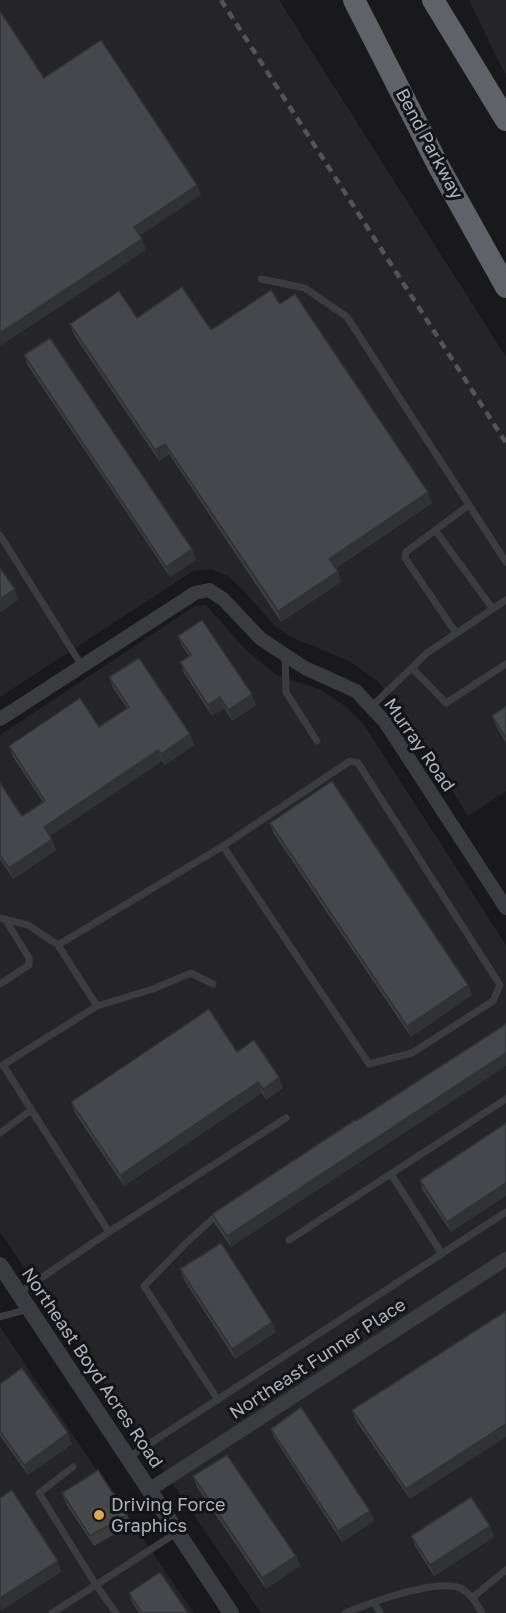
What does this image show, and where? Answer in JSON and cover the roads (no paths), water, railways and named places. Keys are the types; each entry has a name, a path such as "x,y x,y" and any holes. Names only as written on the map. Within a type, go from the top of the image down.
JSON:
{"highway":[{"path":"337,0 439,167"},
{"name":"Bend Parkway","path":"354,0 439,167 506,287"},
{"path":"433,0 506,120"},
{"path":"442,0 476,70"}],"street":[{"name":"Murray Road","path":"0,719 195,593 209,590 223,598 261,639 305,668 356,692 371,707 385,722 506,908"},
{"name":"Northeast Funner Place","path":"149,1490 506,1259"},
{"name":"Northeast Boyd Acres Road","path":"0,1265 231,1613"}],"lane":[{"path":"261,279 305,288 347,317 506,562"},
{"path":"456,633 405,558 406,552 469,505"},
{"path":"435,530 493,609"},
{"path":"0,535 82,666"},
{"path":"371,707 427,653 506,600"},
{"path":"285,655 286,692 317,741"},
{"path":"412,668 446,703 506,664"},
{"path":"58,945 223,846 350,761 358,763 500,985 494,1001 412,1053 369,1064 223,846"},
{"path":"3,919 28,926 58,945 97,1006"},
{"path":"0,984 29,965 29,958 3,919"},
{"path":"109,1232 3,1065 97,1006 153,989 191,973 213,984"},
{"path":"289,1240 506,1099"},
{"path":"0,1133 32,1110"},
{"path":"19,1293 286,1118"},
{"path":"391,1174 442,1254"},
{"path":"218,1400 144,1286 186,1243 223,1210"},
{"path":"129,1457 506,1212"},
{"path":"0,1317 29,1309"},
{"path":"73,1467 39,1493 116,1613"},
{"path":"52,1613 178,1531"},
{"path":"473,1597 506,1570"},
{"path":"345,1613 374,1602 436,1586 458,1587 473,1597 482,1613"},
{"path":"374,1602 380,1613"}],"railway":[{"path":"221,0 506,443"}],"place":[{"name":"Driving Force Graphics","path":"99,1515"}]}
